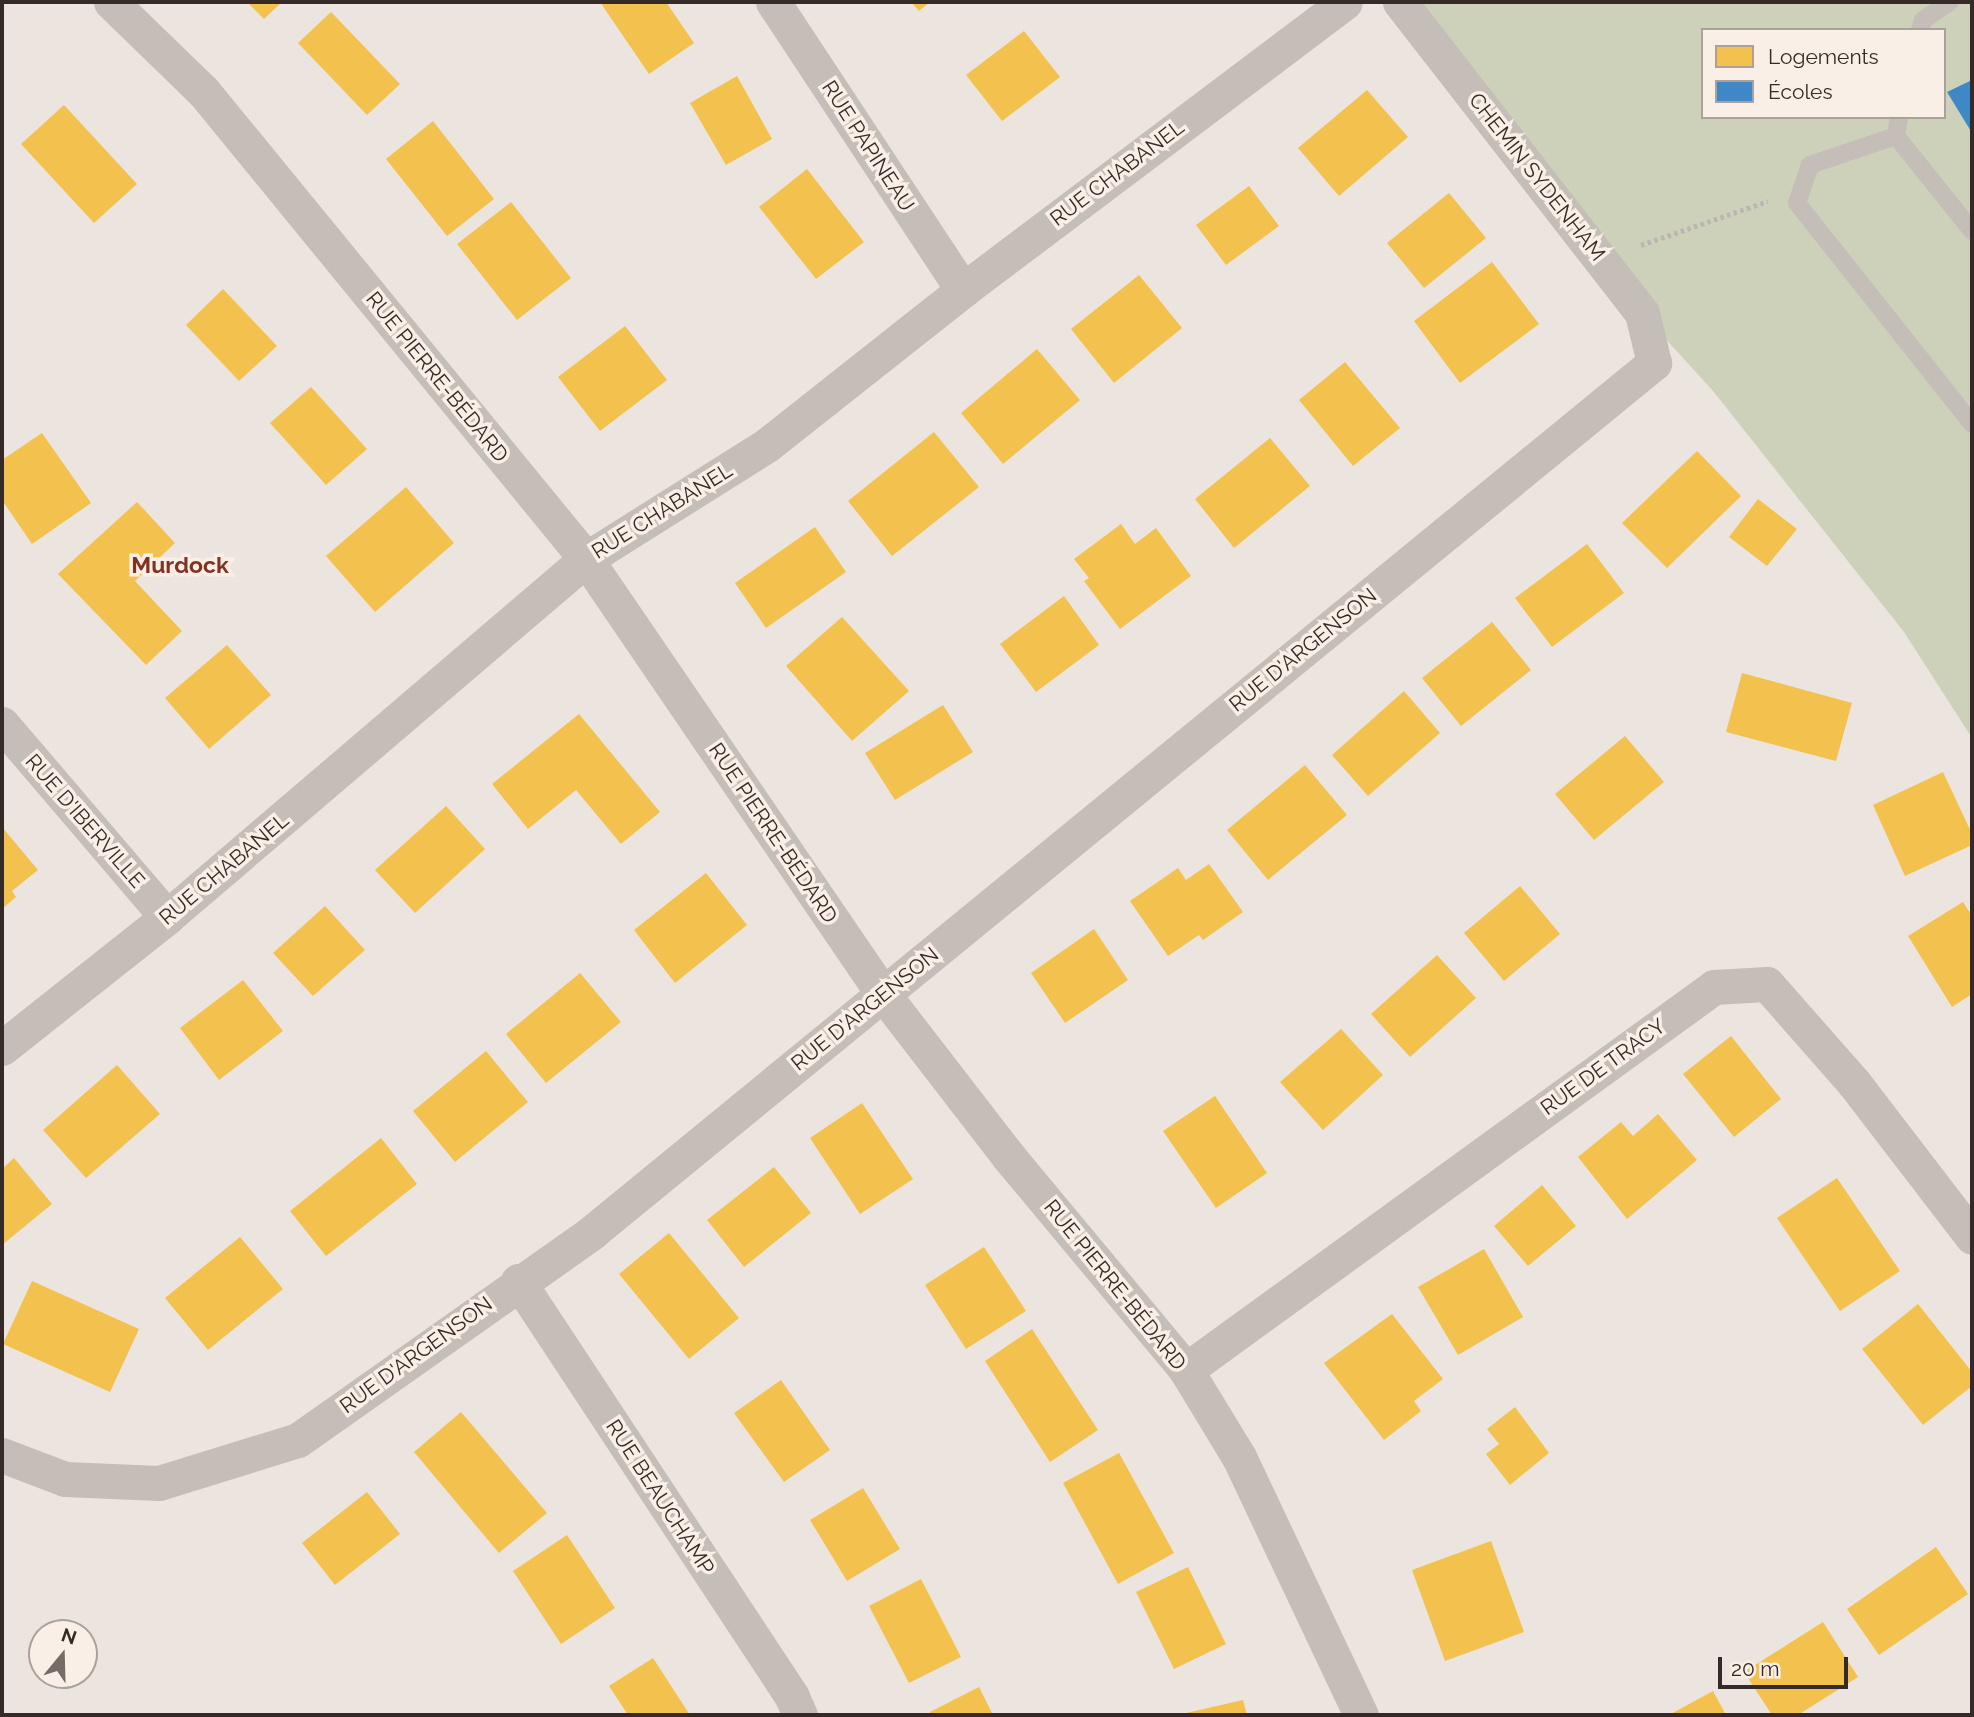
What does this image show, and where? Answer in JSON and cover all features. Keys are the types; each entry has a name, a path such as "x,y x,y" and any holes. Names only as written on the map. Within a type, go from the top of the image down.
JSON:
{"street":[{"name":"RUE PIERRE-BÉDARD","path":"111,2 204,91 586,559 883,993 1008,1156 1185,1370 1239,1457 1361,1715"},
{"name":"RUE PAPINEAU","path":"773,2 962,290"},
{"name":"RUE CHABANEL","path":"2,1048 167,917 586,559 767,445 962,290 1345,2"},
{"name":"CHEMIN SYDENHAM","path":"1400,2 1642,313 1654,363"},
{"name":"RUE D'ARGENSON","path":"2,1455 65,1479 159,1483 298,1440 517,1281 591,1233 1654,363"},
{"name":"RUE D'IBERVILLE","path":"2,724 167,917"},
{"name":"RUE DE TRACY","path":"1185,1370 1714,987 1767,984 1854,1083 1972,1237"},
{"name":"RUE BEAUCHAMP","path":"517,1281 800,1715"}],"lane":[{"path":"1921,28 1923,20 1950,2"},
{"path":"1899,119 1896,136 1972,231"},
{"path":"1896,136 1810,165 1797,203 1972,424"}],"path":[{"path":"1601,259 1802,189"}],"green space":[{"path":"1400,2 1972,2 1972,738 1904,632 1713,391 1642,313"}],"building: Logements":[{"path":"247,2 282,2 264,19"},
{"path":"600,2 666,2 694,43 649,74"},
{"path":"911,2 930,2 919,11"},
{"path":"331,12 400,84 367,115 298,43"},
{"path":"1024,31 1060,77 1002,121 966,75"},
{"path":"737,76 772,139 726,165 690,103"},
{"path":"1367,90 1408,137 1339,196 1298,148"},
{"path":"64,105 137,184 94,223 21,144"},
{"path":"433,121 494,199 447,236 386,159"},
{"path":"807,169 864,242 816,279 759,207"},
{"path":"1249,186 1279,226 1226,265 1196,225"},
{"path":"1449,193 1486,238 1424,288 1387,243"},
{"path":"511,202 571,278 517,320 457,244"},
{"path":"1492,262 1539,324 1460,383 1414,321"},
{"path":"1139,275 1182,328 1114,383 1071,329"},
{"path":"223,289 277,346 239,381 186,325"},
{"path":"625,326 667,380 600,431 558,377"},
{"path":"1037,349 1080,400 1003,464 961,413"},
{"path":"1345,362 1400,428 1353,466 1299,400"},
{"path":"311,387 367,449 326,485 270,423"},
{"path":"934,432 979,487 892,556 848,501"},
{"path":"42,433 91,503 32,544 2,500 2,460"},
{"path":"1270,438 1310,486 1234,548 1195,499"},
{"path":"1697,451 1741,496 1667,568 1622,523"},
{"path":"406,487 454,543 375,612 326,556"},
{"path":"1758,499 1797,529 1767,566 1729,537"},
{"path":"137,502 175,543 135,581 182,631 146,665 58,574"},
{"path":"1121,524 1135,544 1156,528 1191,576 1120,629 1084,581 1089,578 1074,559"},
{"path":"815,527 846,572 766,628 735,583"},
{"path":"1587,544 1624,593 1552,647 1515,598"},
{"path":"1064,596 1099,645 1036,692 1000,644"},
{"path":"842,617 909,691 852,741 786,666"},
{"path":"1492,622 1531,670 1461,726 1422,678"},
{"path":"227,645 271,695 209,749 165,698"},
{"path":"1742,673 1852,703 1836,761 1726,732"},
{"path":"1404,691 1440,733 1368,796 1332,755"},
{"path":"943,705 973,752 895,800 865,753"},
{"path":"579,714 660,812 621,844 576,790 528,829 492,784"},
{"path":"1625,736 1664,782 1594,840 1555,794"},
{"path":"1305,765 1347,815 1268,880 1227,830"},
{"path":"1943,772 1972,834 1972,845 1905,876 1873,805"},
{"path":"446,806 485,849 415,913 375,870"},
{"path":"2,827 38,870 12,891 16,897 2,909"},
{"path":"1209,864 1243,912 1203,940 1199,935 1168,956 1130,901 1178,868 1186,880"},
{"path":"706,873 747,925 675,983 634,930"},
{"path":"1520,886 1560,934 1504,981 1464,933"},
{"path":"1963,902 1972,916 1972,994 1952,1007 1908,936"},
{"path":"325,906 365,950 313,996 273,953"},
{"path":"1094,929 1128,980 1065,1023 1031,973"},
{"path":"1437,955 1476,998 1410,1057 1371,1014"},
{"path":"580,973 621,1022 546,1083 506,1034"},
{"path":"243,980 283,1031 219,1080 180,1028"},
{"path":"1341,1029 1383,1075 1323,1130 1280,1082"},
{"path":"1731,1036 1781,1099 1734,1137 1683,1074"},
{"path":"486,1051 528,1102 455,1162 413,1111"},
{"path":"117,1065 160,1114 86,1178 43,1130"},
{"path":"1215,1096 1267,1173 1216,1208 1163,1131"},
{"path":"862,1103 913,1179 860,1214 810,1138"},
{"path":"1658,1114 1697,1160 1627,1219 1578,1157 1621,1122 1633,1136"},
{"path":"381,1138 417,1184 326,1256 290,1211"},
{"path":"14,1158 52,1204 2,1245 2,1169"},
{"path":"774,1167 811,1213 744,1267 707,1220"},
{"path":"1837,1178 1900,1271 1840,1311 1777,1218"},
{"path":"1542,1185 1576,1226 1528,1266 1494,1226"},
{"path":"669,1233 739,1318 689,1359 619,1274"},
{"path":"240,1237 283,1289 208,1350 165,1298"},
{"path":"984,1247 1026,1311 966,1349 925,1285"},
{"path":"1484,1249 1523,1317 1458,1355 1418,1287"},
{"path":"32,1281 139,1329 110,1392 3,1344"},
{"path":"1918,1304 1972,1372 1972,1386 1923,1425 1862,1349"},
{"path":"1392,1314 1443,1379 1414,1401 1421,1411 1384,1440 1324,1363"},
{"path":"1032,1329 1098,1430 1050,1462 985,1361"},
{"path":"781,1380 830,1450 784,1482 734,1413"},
{"path":"1515,1407 1549,1453 1510,1485 1486,1454 1499,1444 1487,1429"},
{"path":"461,1412 547,1513 499,1553 414,1452"},
{"path":"1119,1453 1174,1553 1118,1584 1063,1483"},
{"path":"863,1488 900,1549 847,1581 810,1520"},
{"path":"367,1492 400,1534 335,1585 302,1543"},
{"path":"567,1535 615,1608 561,1644 513,1571"},
{"path":"1491,1541 1524,1632 1445,1661 1412,1570"},
{"path":"1936,1547 1968,1594 1879,1655 1847,1609"},
{"path":"1188,1567 1226,1644 1174,1669 1136,1592"},
{"path":"921,1579 961,1657 909,1683 869,1606"},
{"path":"1823,1622 1858,1677 1798,1715 1772,1715 1744,1672"},
{"path":"653,1658 690,1715 628,1715 609,1686"},
{"path":"979,1687 993,1715 931,1715 930,1712"},
{"path":"1713,1691 1726,1715 1669,1715"},
{"path":"1243,1700 1247,1715 1182,1714"}],"building: Écoles":[{"path":"1972,80 1972,133 1947,92"}],"district":[{"name":"Murdock","path":"180,565"}]}
